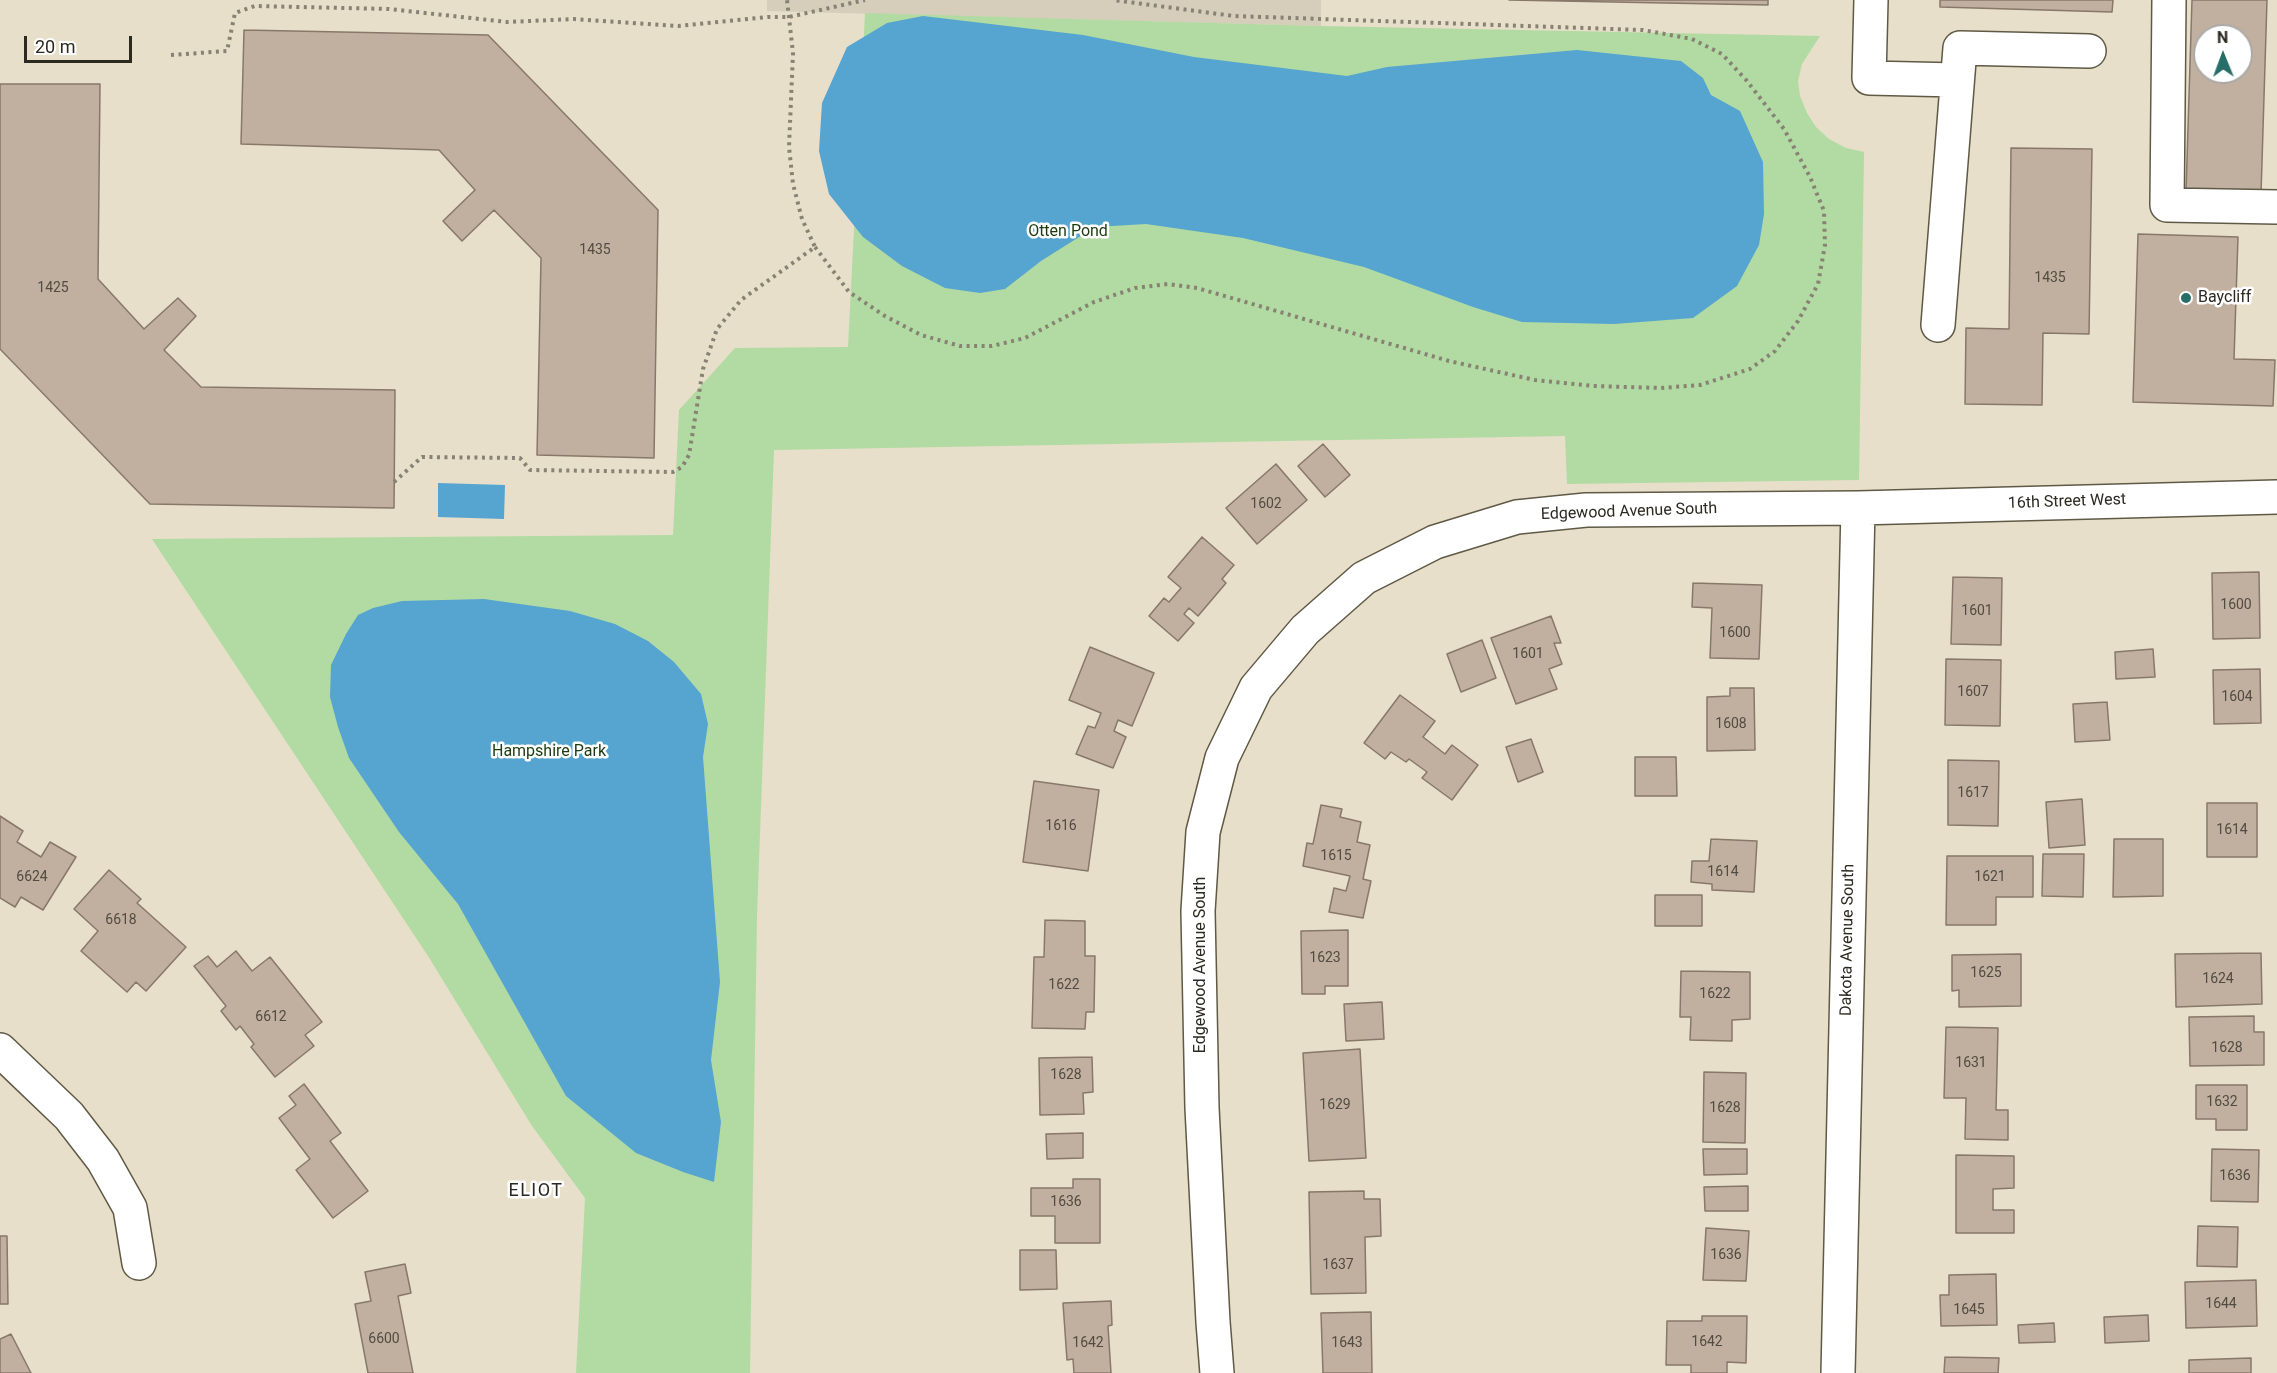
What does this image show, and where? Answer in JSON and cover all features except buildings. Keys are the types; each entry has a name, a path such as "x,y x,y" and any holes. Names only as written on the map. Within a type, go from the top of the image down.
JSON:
{"street":[{"path":"1871,0 1869,78 1957,80"},
{"path":"2169,0 2167,205 2277,207"},
{"path":"1938,325 1960,48 2089,51"},
{"name":"16th Street West","path":"1858,508 2277,496"},
{"name":"Edgewood Avenue South","path":"1217,1373 1202,1108 1198,911 1203,832 1222,758 1256,688 1305,630 1364,578 1435,542 1517,517 1586,510 1858,508"},
{"name":"Dakota Avenue South","path":"1838,1373 1858,508"},
{"path":"0,1050 69,1116 103,1160 130,1208 140,1263"}],"path":[{"path":"787,0 793,53 789,147 793,184 802,219 815,247 849,292 921,335 960,346 992,346 1026,338 1094,302 1135,288 1168,284 1208,291 1449,361 1535,380 1593,386 1661,388 1700,385 1750,369 1775,351 1798,321 1818,284 1825,245 1824,211 1810,177 1784,129 1747,81 1722,54 1692,39 1643,30 1234,16 1113,0"},
{"path":"171,55 227,51 235,13 255,6 389,9 507,22 574,20 678,26 768,17 789,18 865,0"},
{"path":"394,482 422,457 520,458 530,470 673,472 682,467 689,455 703,369 717,329 741,300 815,247"}],"shaded area":[{"path":"767,0 1321,0 1321,26 767,11"}],"green space":[{"name":"Otten Pond","path":"865,13 1321,26 1820,36 1802,64 1798,81 1800,96 1816,127 1829,139 1846,148 1864,152 1859,480 1567,484 1565,436 774,450 757,916 750,1373 576,1373 585,1198 532,1126 428,956 152,539 673,535 679,410 735,348 848,347"}],"water":[{"name":"Otten Pond","path":"923,16 1083,35 1194,57 1347,76 1387,67 1577,50 1681,61 1703,78 1711,95 1740,111 1763,162 1764,214 1759,245 1737,286 1693,318 1614,324 1522,322 1473,307 1364,267 1243,238 1146,224 1095,227 1041,261 1005,289 980,293 945,288 902,266 863,237 829,194 819,151 822,103 847,47 887,23"},
{"path":"438,483 505,485 504,519 438,517"},
{"path":"484,599 570,611 615,624 648,641 674,662 701,694 708,724 703,757 720,982 711,1060 721,1122 714,1182 636,1153 566,1096 458,904 399,832 349,758 330,697 331,665 358,615 373,608 402,601"}],"place":[{"name":"Baycliff","path":"2186,298"}],"district":[{"name":"ELIOT","path":"536,1191"}],"park label":[{"name":"Hampshire Park","path":"549,752"}]}
